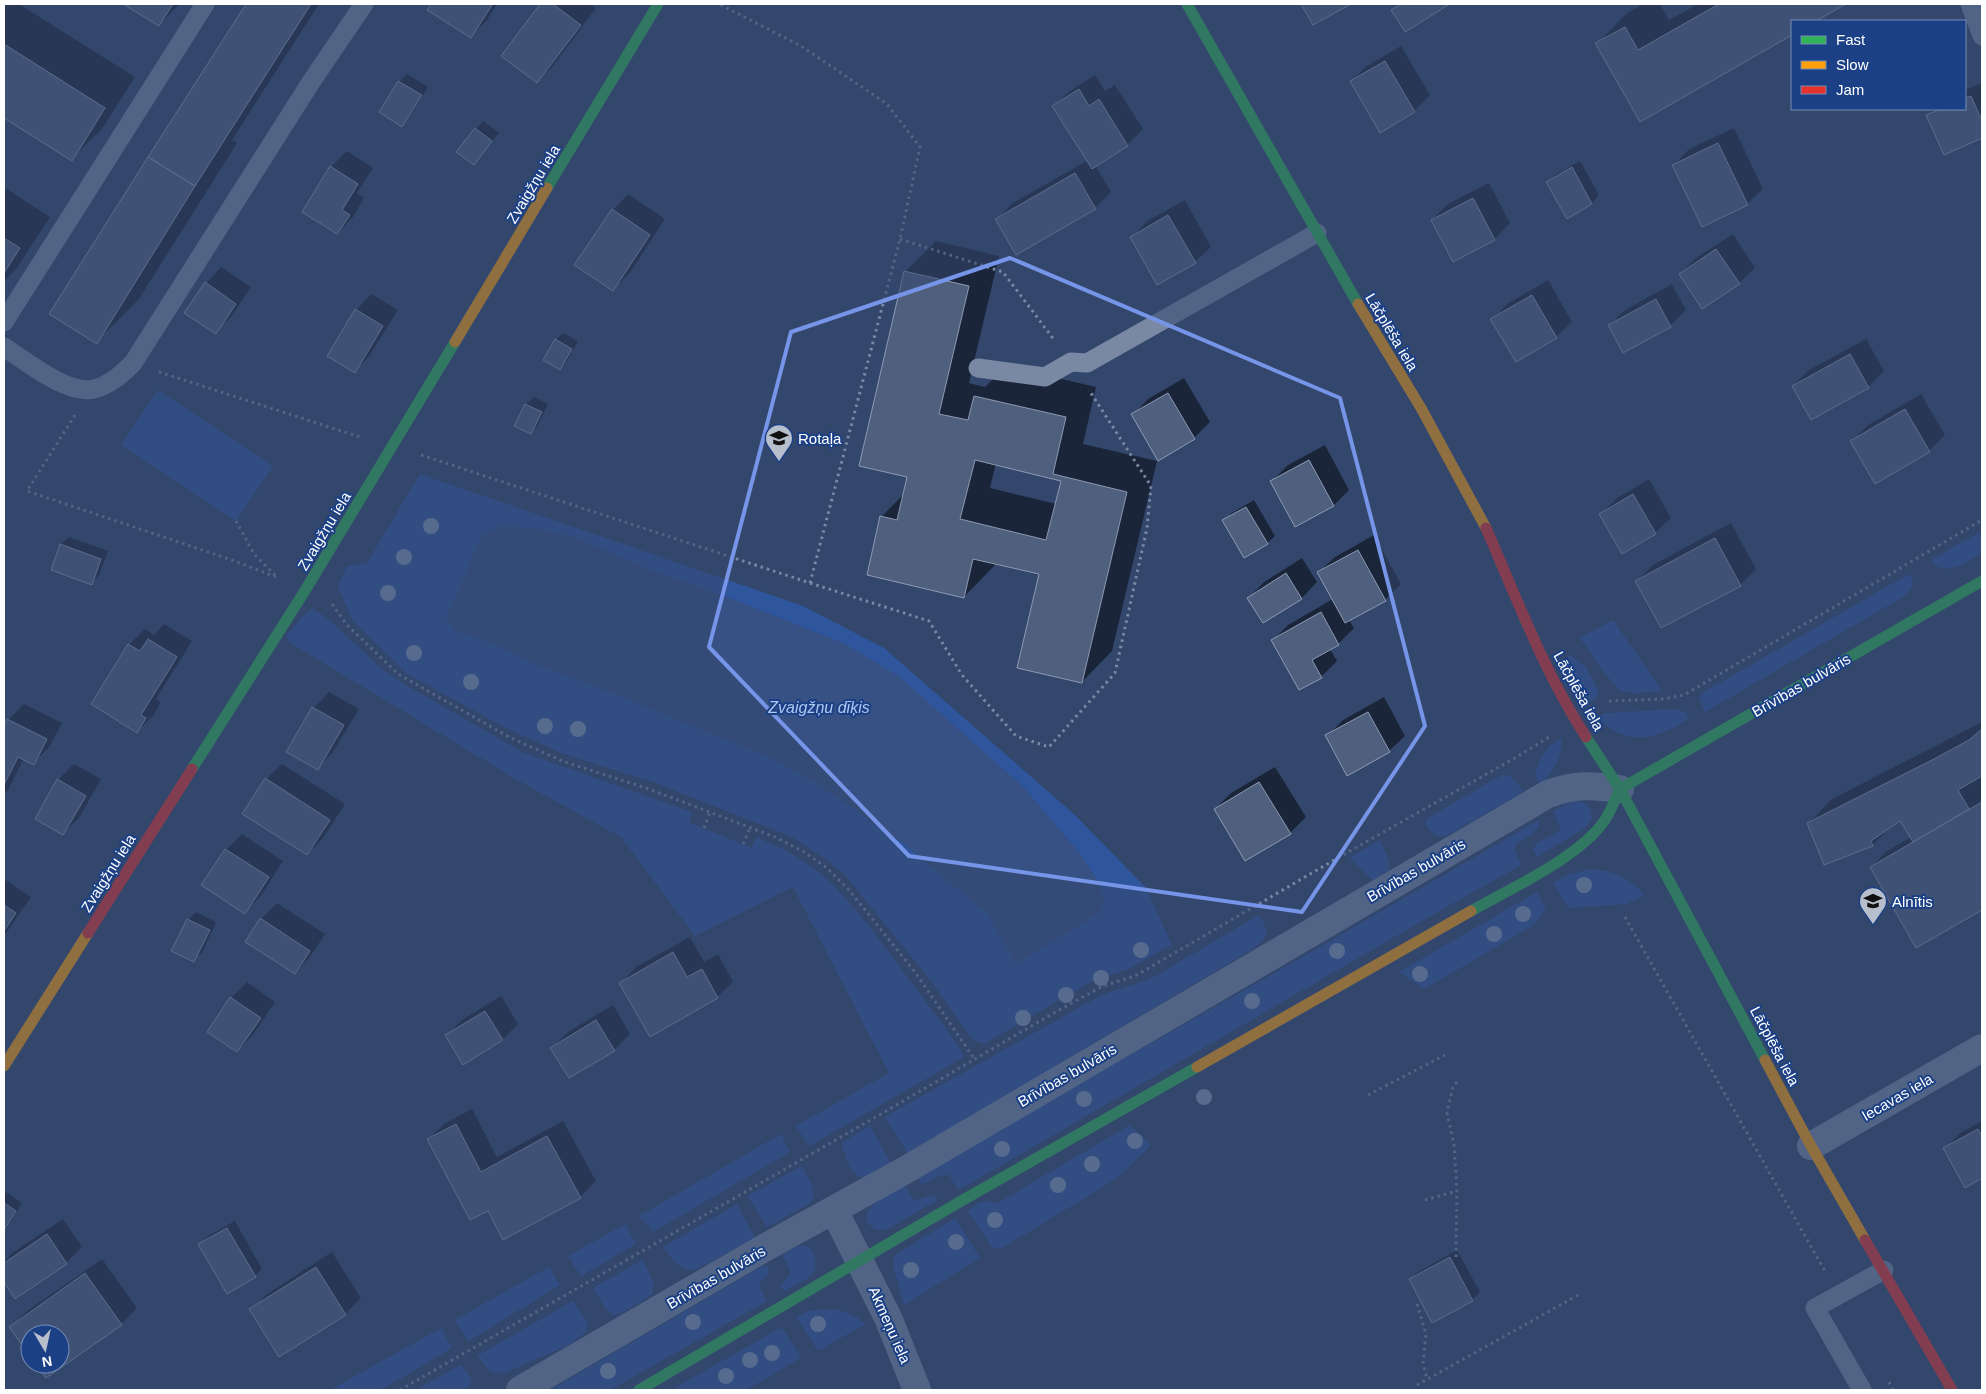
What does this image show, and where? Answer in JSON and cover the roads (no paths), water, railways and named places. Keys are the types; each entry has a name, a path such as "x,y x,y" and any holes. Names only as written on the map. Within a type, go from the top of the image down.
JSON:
{"street":[{"name":"Zvaigžņu iela","path":"4,1066 306,589 658,4"},
{"name":"Lāčplēša iela","path":"1187,4 1317,233 1421,408 1486,529 1517,603 1552,678 1576,721 1620,789 1811,1146 1952,1390"},
{"name":"Brīvības bulvāris","path":"520,1390 766,1247 919,1162 1548,794 1564,788 1586,785 1620,789 1982,582"},
{"path":"639,1390 956,1204 1555,863 1587,840 1605,820 1620,789"},
{"name":"Iecavas iela","path":"1811,1146 1982,1048"},
{"name":"Akmeņu iela","path":"834,1210 888,1320 917,1390"}],"lane":[{"path":"4,322 205,4"},
{"path":"4,347 72,388 94,389 116,379 133,363 311,82 364,4"},
{"path":"1970,4 1982,36"},
{"path":"978,368 1045,377 1071,362 1087,363 1317,233"},
{"path":"1862,1390 1815,1308 1884,1270"}],"water":[{"name":"Zvaigžņu dīķis","path":"500,526 533,528 573,537 647,569 739,602 845,644 899,676 1023,787 1081,855 1099,882 1104,899 1101,912 1015,964 988,914 903,843 818,784 774,759 606,690 536,664 499,646 455,631 446,619 482,535"}],"place":[{"name":"Rotaļa","path":"779,462"},
{"name":"Alnītis","path":"1873,925"}]}
